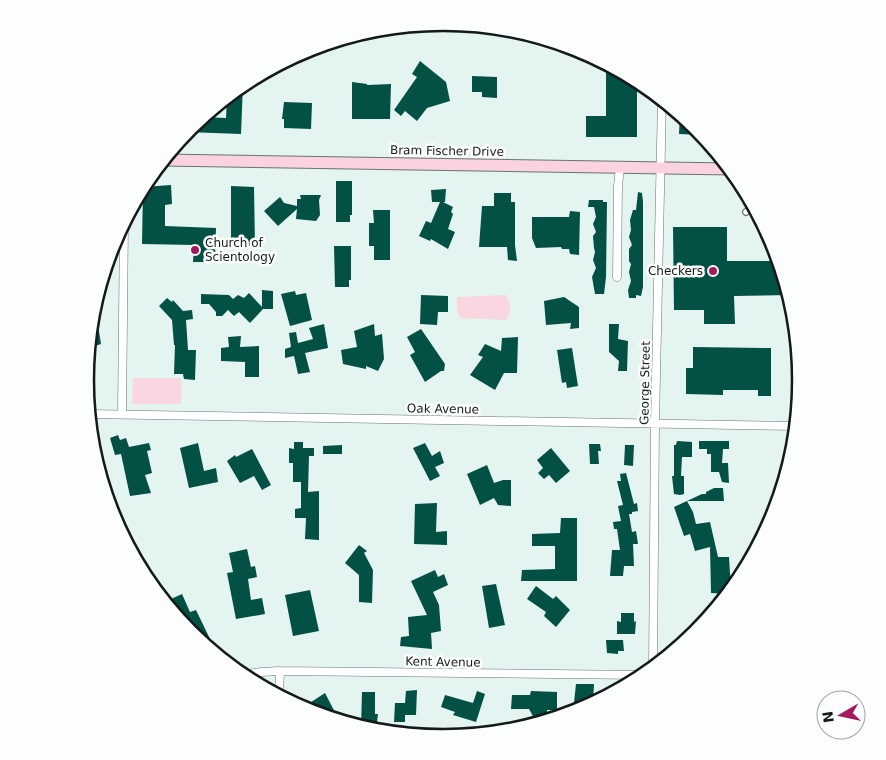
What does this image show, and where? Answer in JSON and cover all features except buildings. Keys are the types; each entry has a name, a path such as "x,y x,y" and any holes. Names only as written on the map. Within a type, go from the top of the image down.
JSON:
{"main road":[{"name":"Bram Fischer Drive","path":"173,160 721,169"}],"street":[{"name":"George Street","path":"654,658 655,423 662,109"},
{"path":"617,277 620,167"},
{"path":"122,415 124,240"},
{"name":"Oak Avenue","path":"96,414 789,426"},
{"path":"279,688 280,671"},
{"name":"Kent Avenue","path":"254,673 280,671 629,675"}],"shaded area":[{"path":"506,295 510,308 506,320 461,318 457,312 457,297"},
{"path":"133,378 181,378 181,404 132,404"}],"place":[{"name":"Church of Scientology","path":"195,250"},
{"name":"Checkers","path":"713,271"}]}
